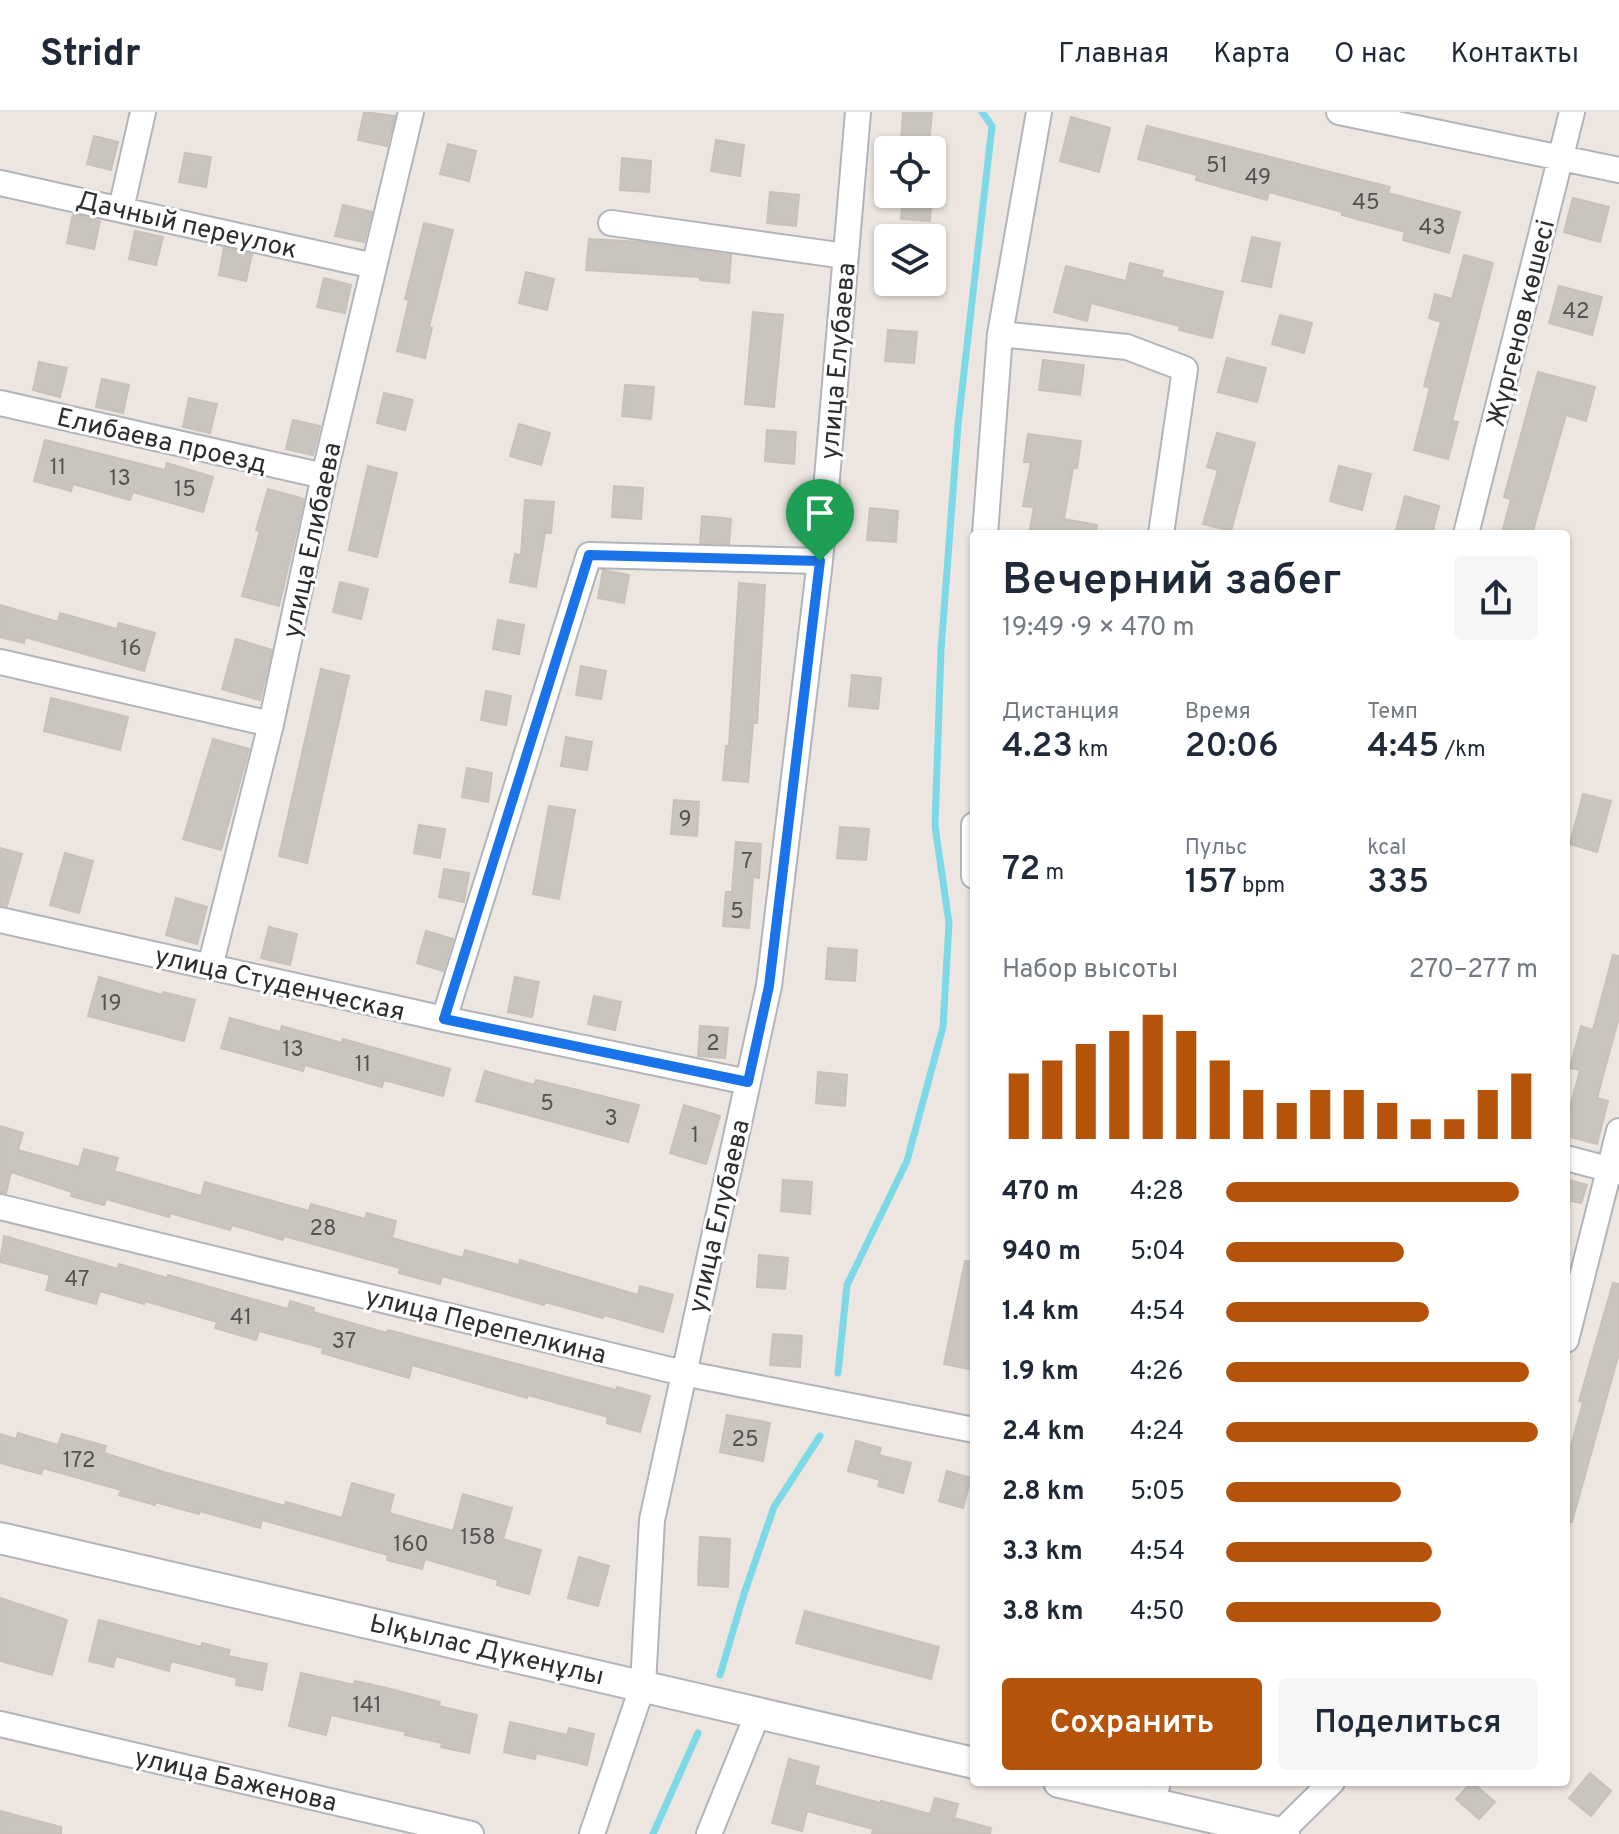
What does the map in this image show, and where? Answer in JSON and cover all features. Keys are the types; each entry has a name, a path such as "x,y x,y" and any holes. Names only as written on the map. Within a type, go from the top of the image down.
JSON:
{"street":[{"path":"121,209 143,112"},
{"name":"улица Елибаева","path":"210,967 271,724 324,476 411,112"},
{"name":"улица Елубаева","path":"592,1834 643,1685 652,1520 769,986 820,561 858,112"},
{"path":"985,530 1000,334 1039,112"},
{"path":"1339,112 1619,170"},
{"name":"Жүргенов көшесі","path":"1467,530 1572,112"},
{"name":"Дачный переулок","path":"0,183 374,266"},
{"path":"611,223 845,256"},
{"path":"1000,334 1127,347 1185,369 1162,530"},
{"name":"Елибаева проезд","path":"0,403 324,476"},
{"path":"444,1019 589,555 820,561"},
{"path":"0,662 271,724"},
{"name":"улица Студенческая","path":"0,920 444,1019 748,1082"},
{"path":"1570,1326 1614,1170 1619,1131"},
{"path":"1570,1159 1614,1170"},
{"name":"улица Перепелкина","path":"0,1207 683,1373 970,1429"},
{"name":"Ықылас Дүкенұлы","path":"0,1538 970,1762"},
{"path":"709,1834 758,1713"},
{"name":"улица Баженова","path":"0,1724 471,1834"},
{"path":"1094,1786 1156,1793 1282,1833 1328,1786"}],"building":[{"path":"364,112 395,116 387,146 358,140"},
{"path":"903,112 932,112 930,136 901,136"},
{"path":"1071,117 1110,128 1099,172 1060,161"},
{"path":"1147,126 1390,187 1388,193 1460,212 1449,253 1403,240 1405,232 1342,215 1342,212 1269,192 1267,200 1196,180 1197,175 1138,159"},
{"path":"94,136 118,142 111,170 87,164"},
{"path":"716,140 744,145 740,176 711,171"},
{"path":"448,144 476,151 469,181 440,174"},
{"path":"185,153 211,157 206,187 179,182"},
{"path":"622,158 651,161 649,192 620,190"},
{"path":"770,192 799,195 796,226 767,223"},
{"path":"1573,198 1609,207 1600,242 1564,232"},
{"path":"343,205 372,212 364,242 335,236"},
{"path":"902,208 931,208 930,221 901,219"},
{"path":"73,214 100,221 94,249 67,243"},
{"path":"424,223 453,230 429,327 432,328 425,358 397,351 409,300 405,299"},
{"path":"135,231 163,237 156,265 129,259"},
{"path":"1252,237 1280,243 1271,287 1242,281"},
{"path":"589,239 642,242 731,255 729,283 700,280 700,277 586,270"},
{"path":"224,248 252,254 246,281 219,275"},
{"path":"1464,255 1493,263 1452,421 1458,422 1448,459 1414,450 1430,388 1424,386 1441,322 1429,318 1435,294 1452,299"},
{"path":"1130,263 1163,271 1161,277 1223,292 1212,338 1179,330 1180,326 1091,303 1087,321 1054,312 1066,266 1126,281"},
{"path":"526,272 554,279 547,310 519,303"},
{"path":"324,278 351,285 345,313 317,307"},
{"path":"1559,286 1602,297 1592,335 1549,323"},
{"path":"753,312 783,315 774,407 745,404"},
{"path":"1280,315 1312,323 1304,353 1272,344"},
{"path":"888,330 917,332 914,363 885,361"},
{"path":"1227,358 1266,368 1257,402 1218,392"},
{"path":"1043,360 1084,365 1080,395 1039,390"},
{"path":"39,362 67,368 60,397 33,390"},
{"path":"1538,372 1595,387 1586,421 1566,415 1533,530 1503,529 1511,499 1504,497"},
{"path":"102,379 129,385 123,413 96,407"},
{"path":"625,385 654,387 651,419 622,416"},
{"path":"384,393 413,400 405,430 377,423"},
{"path":"189,398 217,404 210,433 183,427"},
{"path":"293,420 320,426 313,455 286,449"},
{"path":"519,424 550,433 541,465 510,456"},
{"path":"767,430 796,432 794,464 765,461"},
{"path":"1217,433 1255,443 1231,530 1203,524 1218,470 1207,467"},
{"path":"1028,434 1081,441 1064,519 1097,525 1096,530 1030,530 1034,507 1023,506 1031,462 1024,462"},
{"path":"45,440 165,470 167,463 213,477 203,512 133,492 130,500 73,484 71,491 34,481"},
{"path":"368,466 397,473 377,557 349,550"},
{"path":"1339,466 1371,474 1362,510 1330,501"},
{"path":"614,486 643,488 641,519 612,517"},
{"path":"268,489 304,499 279,606 242,596"},
{"path":"1405,496 1439,506 1433,530 1396,530"},
{"path":"525,500 554,502 551,533 545,533 536,587 510,582 515,554 521,555"},
{"path":"870,508 898,511 896,542 867,540"},
{"path":"702,516 731,519 729,544 700,543"},
{"path":"603,570 629,575 624,603 598,598"},
{"path":"340,582 368,589 361,619 333,612"},
{"path":"739,583 765,585 757,723 753,723 748,782 723,780 726,746 729,746"},
{"path":"0,605 58,622 60,613 117,629 119,623 155,633 144,671 25,637 24,643 0,637"},
{"path":"498,620 524,625 519,654 493,649"},
{"path":"236,639 272,650 260,700 222,689"},
{"path":"581,666 606,671 601,699 576,695"},
{"path":"321,669 349,676 307,863 279,856"},
{"path":"852,675 881,678 878,709 849,706"},
{"path":"486,691 511,696 506,725 481,720"},
{"path":"51,698 128,717 120,750 44,731"},
{"path":"566,737 592,742 587,770 561,766"},
{"path":"213,739 249,749 221,850 183,839"},
{"path":"467,768 492,773 488,802 462,797"},
{"path":"1583,794 1611,801 1597,852 1570,844"},
{"path":"674,800 699,802 697,836 671,834"},
{"path":"549,806 575,810 559,899 533,894"},
{"path":"419,825 445,829 440,858 414,853"},
{"path":"840,827 869,829 866,860 837,858"},
{"path":"736,842 761,844 759,878 753,877 749,928 723,926 726,892 732,892"},
{"path":"0,848 22,854 7,906 0,905"},
{"path":"65,853 93,861 79,913 50,905"},
{"path":"444,869 469,873 464,902 439,897"},
{"path":"176,898 207,907 197,944 166,935"},
{"path":"269,927 297,934 290,965 261,958"},
{"path":"426,931 453,939 443,971 417,963"},
{"path":"828,948 857,950 855,981 826,979"},
{"path":"1613,955 1619,956 1619,1017 1597,1098 1608,1101 1597,1144 1570,1137 1570,1108 1580,1070 1570,1068 1581,1026 1593,1030"},
{"path":"99,977 162,995 163,992 195,1000 184,1041 88,1016"},
{"path":"515,977 539,982 532,1017 508,1012"},
{"path":"594,996 621,1002 615,1030 588,1024"},
{"path":"230,1018 280,1032 282,1026 342,1043 343,1039 450,1069 443,1096 384,1080 382,1087 305,1065 303,1071 221,1048"},
{"path":"700,1026 728,1028 725,1058 698,1056"},
{"path":"485,1071 534,1085 536,1080 639,1105 628,1142 476,1101"},
{"path":"818,1072 847,1075 845,1106 816,1103"},
{"path":"684,1105 720,1116 706,1164 670,1153"},
{"path":"0,1126 23,1133 18,1150 79,1167 84,1149 118,1158 114,1171 201,1196 205,1182 309,1211 311,1204 365,1219 367,1213 396,1221 392,1238 463,1258 465,1250 519,1265 520,1260 638,1295 640,1286 673,1295 663,1332 604,1315 603,1318 545,1302 544,1305 442,1276 440,1284 399,1273 400,1268 284,1236 283,1240 232,1225 230,1230 106,1199 104,1205 71,1196 72,1192 11,1172 6,1193 0,1192"},
{"path":"783,1180 812,1182 810,1214 781,1211"},
{"path":"1570,1180 1587,1185 1581,1203 1570,1201"},
{"path":"4,1236 118,1269 119,1264 167,1278 168,1275 288,1309 290,1301 314,1308 313,1312 387,1333 388,1330 616,1390 617,1387 650,1396 640,1432 607,1423 608,1417 528,1395 527,1398 412,1365 409,1378 322,1353 323,1348 259,1331 256,1340 215,1328 217,1322 145,1301 144,1304 100,1291 96,1304 46,1290 50,1275 0,1262"},
{"path":"759,1255 788,1258 785,1289 757,1287"},
{"path":"965,1261 970,1262 970,1369 944,1364"},
{"path":"1613,1283 1619,1284 1619,1353 1570,1522 1570,1450 1583,1402 1579,1401"},
{"path":"773,1334 802,1336 800,1367 770,1365"},
{"path":"727,1415 770,1423 763,1461 720,1452"},
{"path":"18,1433 58,1445 62,1434 106,1446 104,1453 164,1472 285,1506 286,1502 342,1518 352,1483 394,1495 389,1513 453,1531 463,1494 512,1508 503,1539 541,1550 529,1594 497,1585 498,1580 425,1559 422,1569 387,1560 388,1555 262,1520 260,1528 200,1511 199,1514 155,1502 155,1505 119,1495 121,1490 43,1468 41,1474 0,1463 0,1434 16,1439"},
{"path":"856,1441 881,1448 879,1455 911,1463 903,1493 878,1486 880,1480 848,1471"},
{"path":"947,1471 970,1478 963,1508 939,1501"},
{"path":"700,1537 730,1539 728,1587 698,1585"},
{"path":"579,1557 609,1566 598,1606 568,1598"},
{"path":"0,1598 67,1620 52,1675 0,1661"},
{"path":"805,1611 939,1647 931,1679 796,1643"},
{"path":"99,1620 201,1647 202,1643 230,1650 228,1656 267,1664 262,1690 236,1685 237,1678 171,1661 169,1671 116,1656 113,1667 89,1661"},
{"path":"301,1673 354,1685 355,1681 387,1688 477,1715 469,1753 405,1735 406,1732 331,1715 326,1735 289,1726"},
{"path":"510,1722 567,1735 569,1728 594,1734 587,1765 536,1753 535,1759 504,1752"},
{"path":"789,1759 819,1767 814,1785 880,1803 930,1814 935,1798 958,1804 954,1818 991,1828 990,1834 872,1834 873,1829 807,1811 802,1831 772,1823"},
{"path":"1590,1773 1611,1791 1591,1816 1569,1798"},
{"path":"1468,1786 1477,1786 1495,1802 1479,1819 1456,1799"},
{"path":"0,1811 61,1827 61,1834 0,1834"}],"waterway":[{"path":"838,1373 847,1285 907,1161 943,1027 949,923 935,826 941,650 958,425 992,126 982,112"},
{"path":"720,1675 774,1507 820,1436"},
{"path":"653,1834 698,1733"}],"route":[{"path":"589,555 820,561 769,986 748,1082 444,1019 589,555"}]}
